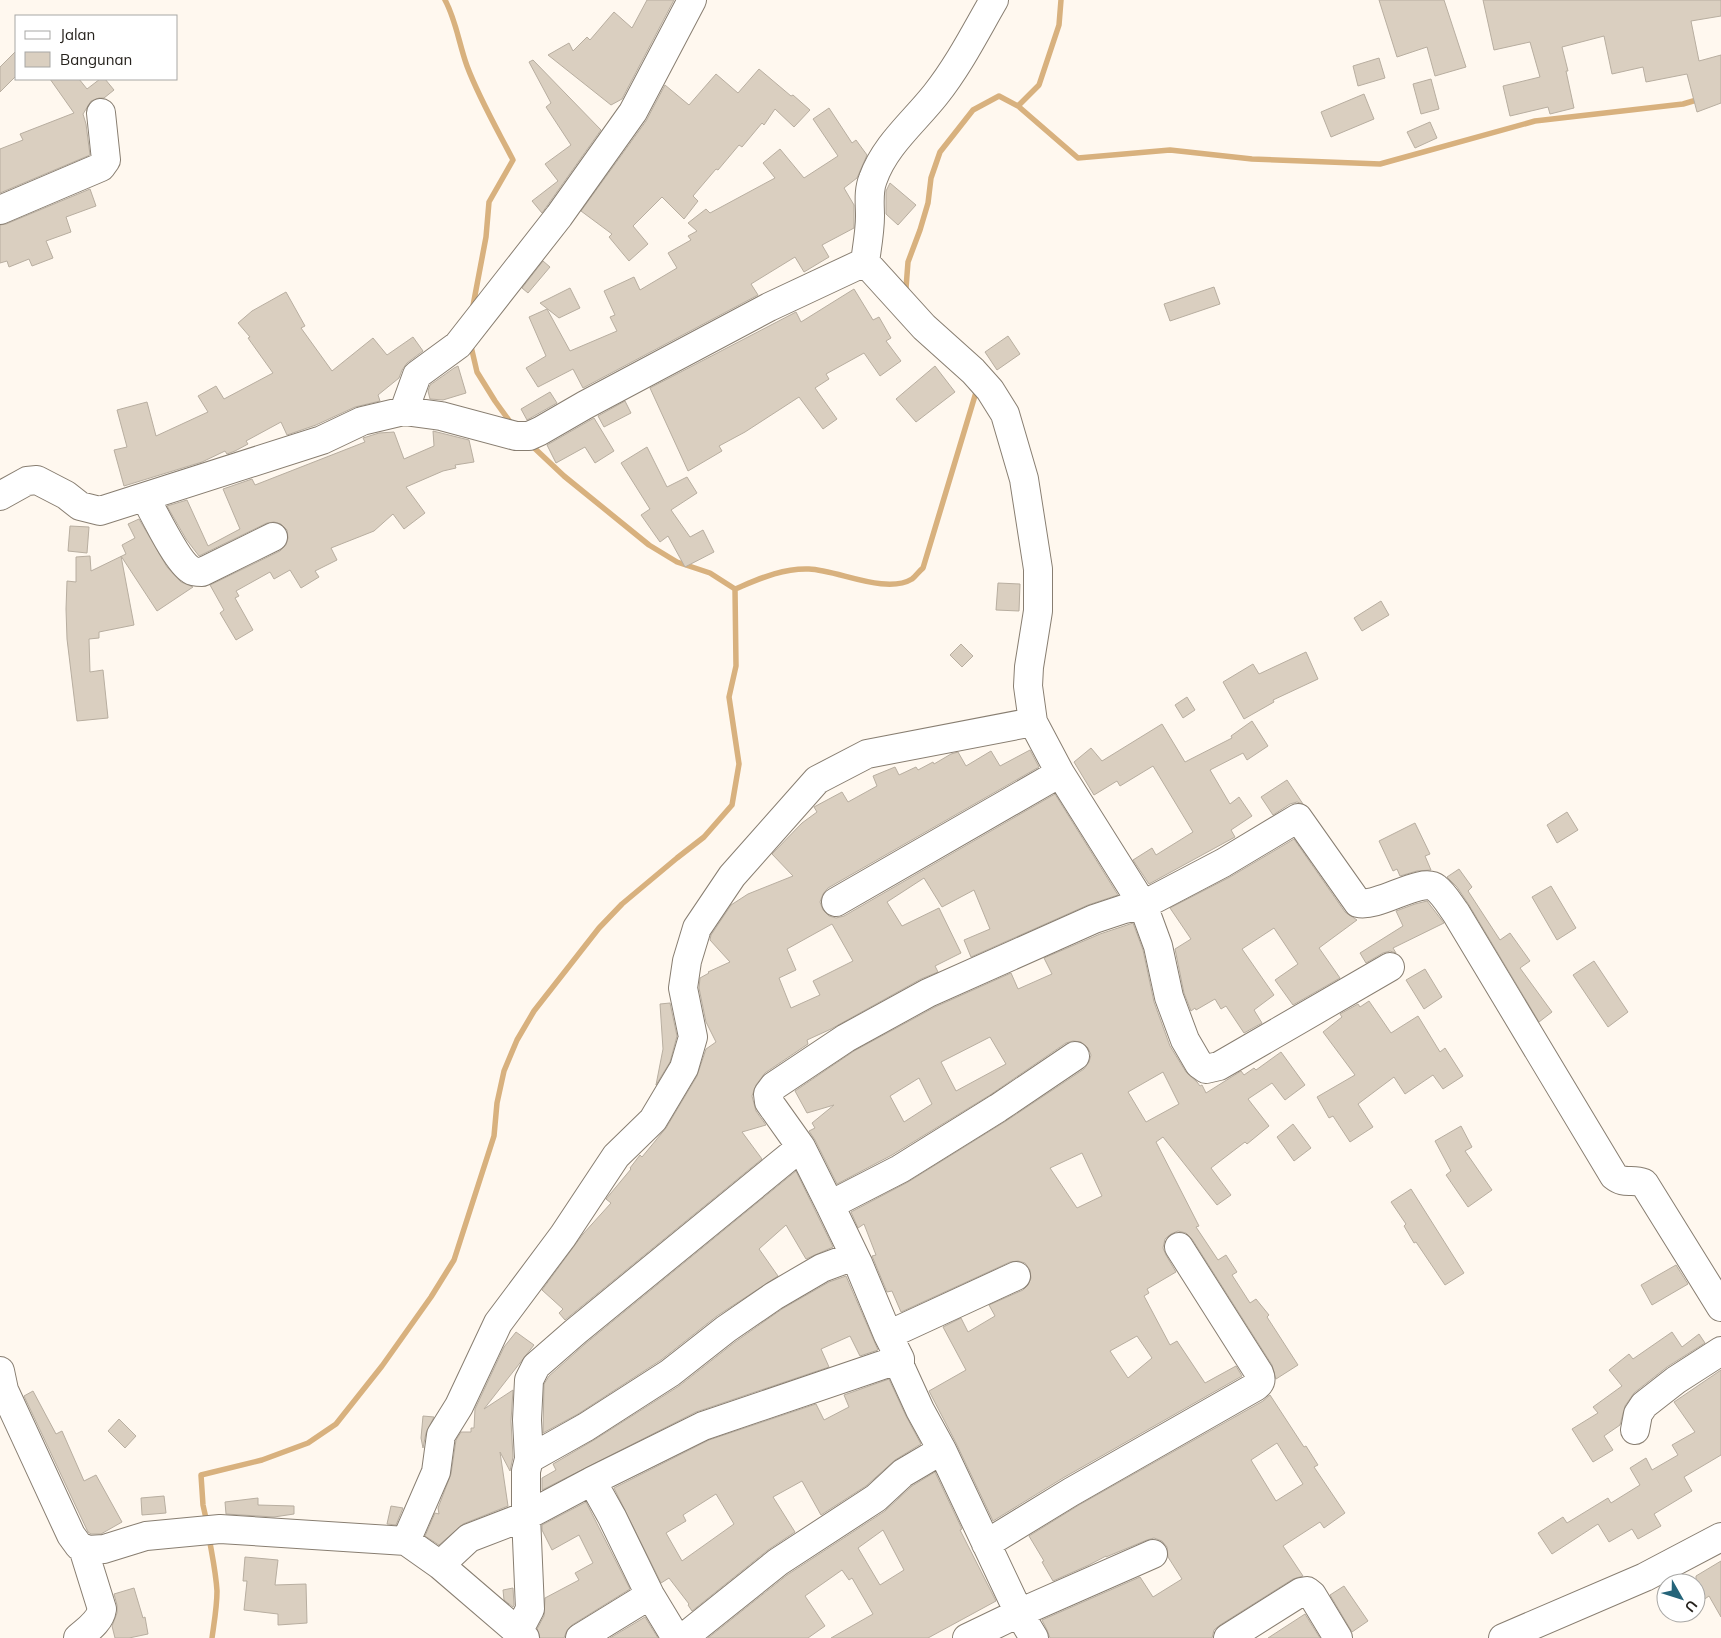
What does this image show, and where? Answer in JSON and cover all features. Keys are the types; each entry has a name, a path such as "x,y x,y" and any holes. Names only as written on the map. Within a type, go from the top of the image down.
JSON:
{"street":[{"path":"404,411 417,375 458,345 559,216 634,112 692,0"},
{"path":"994,0 963,53 936,93 882,158 872,180 865,262 924,326 982,381 1005,414 1024,478 1038,569 1038,611 1029,667 1028,686 1033,722 1060,773 1143,904 1158,946 1169,997 1185,1040 1199,1064 1206,1069 1219,1066 1390,967"},
{"path":"0,210 101,167 106,160 101,113"},
{"path":"0,496 16,486 37,480 80,506 100,511 322,440 362,421 404,411 450,418 516,436 528,436 769,307 865,262"},
{"path":"146,497 169,543 192,571 202,572 273,537"},
{"path":"423,1553 441,1436 459,1406 498,1323 563,1236 616,1156 653,1120 684,1068 693,1038 683,988 687,961 697,928 732,876 817,780 868,754 1033,722"},
{"path":"836,902 1060,773"},
{"path":"1034,1638 1019,1612 942,1450 920,1410 900,1366 894,1347 830,1205 800,1147 769,1102 768,1094 774,1086 846,1038 928,993 1094,919 1143,904 1223,863 1298,818 1358,903 1364,905 1371,904 1429,884 1436,888 1456,913 1614,1176 1620,1181 1636,1180 1644,1183 1721,1306"},
{"path":"830,1205 900,1169 998,1108 1075,1056"},
{"path":"423,1553 521,1635 530,1609 530,1514 526,1471 529,1459 527,1420 529,1380 536,1366 800,1147"},
{"path":"986,1544 1071,1492 1260,1383 1259,1373 1179,1247"},
{"path":"529,1459 586,1427 670,1372 726,1329 774,1296 822,1268 854,1256"},
{"path":"0,1372 4,1390 71,1535 79,1546 83,1548 88,1550 104,1549 146,1536 220,1529 423,1553 469,1538 530,1514 703,1426 894,1347 1016,1276"},
{"path":"1635,1430 1638,1414 1644,1405 1676,1380 1721,1351"},
{"path":"684,1638 778,1562 876,1498 903,1473 942,1450"},
{"path":"592,1481 612,1517 650,1595 676,1638"},
{"path":"1503,1638 1645,1577 1721,1537"},
{"path":"78,1638 101,1616 102,1609 83,1548"},
{"path":"967,1638 1019,1612 1153,1554"},
{"path":"1228,1638 1301,1592 1307,1591 1312,1595 1338,1638"},
{"path":"580,1638 650,1595"}],"building":[{"path":"647,0 674,0 622,99 611,105 548,55 569,43 573,51 587,37 590,40 614,12 632,28"},
{"path":"1379,0 1444,0 1466,67 1435,76 1427,47 1397,57"},
{"path":"1483,0 1721,0 1721,16 1691,21 1699,61 1721,55 1721,103 1697,112 1687,74 1646,82 1643,67 1612,74 1604,36 1562,47 1574,108 1550,114 1548,107 1510,116 1503,86 1540,77 1530,42 1494,50"},
{"path":"15,52 15,77 0,92 0,67"},
{"path":"1379,58 1385,78 1358,86 1353,66"},
{"path":"533,60 601,130 542,213 532,201 558,181 545,164 571,145 546,107 551,103 529,62"},
{"path":"759,69 810,110 794,127 775,109 764,125 762,123 742,147 739,145 693,196 698,201 684,219 662,197 633,226 648,244 629,261 609,237 612,234 581,211 646,121 665,85 689,105 716,74 738,93"},
{"path":"1431,79 1439,109 1421,114 1413,84"},
{"path":"51,80 80,80 87,89 99,80 106,80 114,90 104,98 91,101 83,114 90,155 0,193 0,149 23,140 20,134 74,113"},
{"path":"1364,94 1374,119 1331,137 1321,112"},
{"path":"829,108 852,143 856,140 867,155 857,178 844,188 854,205 854,228 822,245 829,257 804,272 795,257 751,284 758,295 583,388 573,369 538,387 526,368 546,356 529,317 547,309 570,351 617,331 610,317 615,315 604,291 634,277 640,290 677,268 668,253 691,240 688,236 697,231 688,223 706,209 710,213 775,178 763,163 780,149 804,178 838,156 813,119"},
{"path":"1430,122 1437,138 1415,148 1407,132"},
{"path":"890,183 916,205 898,225 886,214 886,191"},
{"path":"90,189 96,206 66,217 71,232 46,241 53,258 32,266 29,259 9,267 7,261 0,263 0,225"},
{"path":"543,261 550,267 528,293 522,288"},
{"path":"1214,287 1220,304 1170,321 1164,304"},
{"path":"570,288 580,308 559,318 540,303"},
{"path":"854,289 873,320 879,317 891,338 886,341 901,361 880,376 864,353 826,374 829,379 815,388 837,419 823,429 799,397 745,432 719,446 722,451 688,471 650,388 796,312 801,322"},
{"path":"286,292 305,326 301,328 332,371 373,338 387,355 413,337 423,351 407,363 399,378 378,395 380,401 355,407 316,425 287,435 281,422 246,441 248,444 235,451 227,454 225,451 202,462 124,486 114,450 127,447 117,410 147,402 156,436 208,412 198,396 216,386 224,399 273,373 248,338 250,337 238,323 252,311"},
{"path":"1008,336 1020,354 997,370 985,352"},
{"path":"458,366 466,393 443,400 430,399 428,391 430,385"},
{"path":"935,366 955,392 916,422 896,399"},
{"path":"550,392 557,403 527,420 521,409"},
{"path":"625,401 631,413 604,427 598,416"},
{"path":"594,418 614,451 595,463 585,447 556,463 547,445"},
{"path":"433,431 469,440 474,462 455,465 456,468 443,471 406,487 425,513 404,529 393,514 374,531 331,548 337,560 315,571 319,577 301,588 290,570 274,579 270,572 236,591 239,596 235,598 253,630 236,640 220,613 224,610 210,585 280,551 286,545 288,538 287,530 281,524 267,523 199,556 186,539 167,506 187,500 208,546 240,529 223,489 252,479 255,485 365,442 363,438 379,433 394,432 404,459 434,446"},
{"path":"647,447 667,487 687,477 697,493 671,510 690,537 703,530 714,552 685,567 668,536 660,542 641,515 650,509 621,463"},
{"path":"139,519 167,567 181,582 193,587 157,611 121,556 126,554 122,545 135,538 128,524"},
{"path":"70,526 89,527 87,553 68,551"},
{"path":"90,556 91,571 121,556 134,625 99,632 99,638 89,639 90,672 103,670 108,718 77,721 67,639 67,581 76,582 76,557"},
{"path":"998,583 1020,584 1019,611 996,610"},
{"path":"1381,601 1389,615 1362,631 1354,618"},
{"path":"961,644 973,656 962,667 950,655"},
{"path":"1306,652 1318,679 1273,700 1274,702 1244,719 1223,682 1253,664 1259,674"},
{"path":"1187,697 1195,710 1183,718 1175,705"},
{"path":"1252,721 1268,746 1247,760 1243,753 1210,770 1230,804 1239,797 1252,816 1231,830 1235,837 1149,884 1133,860 1152,848 1156,855 1193,832 1153,766 1120,786 1117,781 1094,795 1074,762 1091,748 1102,761 1162,724 1185,762 1232,738 1231,736"},
{"path":"1030,750 1039,767 828,888 820,902 823,910 829,916 836,918 844,916 1055,794 1118,895 1088,905 971,957 964,940 990,929 974,890 942,907 924,878 887,902 902,926 939,908 961,953 935,966 938,972 921,979 831,1029 807,1040 808,1044 765,1073 756,1085 752,1096 756,1111 766,1125 742,1132 762,1159 565,1320 559,1313 563,1309 542,1290 583,1234 611,1203 606,1199 640,1155 642,1157 666,1128 697,1076 706,1049 716,1042 706,1022 699,988 700,978 708,972 730,962 710,940 711,935 731,905 748,894 793,876 772,854 802,823 817,812 814,807 842,792 848,802 877,786 873,776 895,767 899,775 916,767 918,770 958,752 966,766 991,751 1000,766","holes":["832,924 853,961 813,981 820,995 791,1008 779,978 796,970 787,949"]},
{"path":"1287,780 1303,804 1297,802 1290,804 1273,815 1261,797"},
{"path":"1567,812 1578,830 1557,843 1547,825"},
{"path":"1415,823 1430,854 1425,856 1431,870 1417,871 1400,876 1397,869 1393,871 1379,841"},
{"path":"1294,839 1345,912 1357,920 1319,948 1340,978 1293,1005 1275,980 1298,964 1274,928 1242,949 1274,995 1254,1010 1262,1023 1244,1033 1226,1006 1221,1009 1215,999 1191,1011 1184,993 1175,949 1191,939 1170,908 1230,877"},
{"path":"1459,869 1472,887 1468,891 1500,940 1510,933 1530,961 1520,968 1552,1012 1539,1022 1469,905 1457,887 1447,877"},
{"path":"1551,886 1576,928 1557,940 1532,897"},
{"path":"1427,901 1444,923 1393,948 1396,953 1390,951 1383,953 1366,963 1360,953 1403,926 1396,911"},
{"path":"1133,923 1143,950 1154,1002 1170,1046 1186,1072 1200,1086 1202,1085 1206,1093 1241,1071 1244,1075 1254,1068 1256,1070 1281,1052 1305,1085 1285,1100 1272,1083 1248,1099 1269,1126 1247,1144 1245,1142 1211,1168 1231,1195 1217,1205 1163,1137 1156,1142 1199,1226 1196,1227 1218,1260 1226,1255 1237,1272 1232,1275 1250,1303 1256,1299 1269,1315 1267,1317 1298,1365 1276,1379 1272,1365 1192,1239 1186,1233 1178,1231 1171,1234 1165,1239 1163,1248 1176,1272 1147,1289 1149,1293 1144,1296 1170,1345 1177,1341 1205,1383 1236,1366 1242,1376 1063,1478 993,1521 929,1391 966,1370 943,1327 961,1318 968,1332 995,1316 989,1305 1023,1290 1031,1278 1030,1270 1025,1263 1018,1261 1010,1262 901,1312 892,1291 887,1292 872,1256 876,1255 864,1224 858,1228 851,1212 908,1182 1006,1121 1084,1069 1091,1055 1088,1048 1081,1042 1073,1041 1066,1043 990,1095 892,1155 837,1184 809,1131 815,1128 812,1123 834,1105 807,1113 795,1091 854,1051 935,1007 1011,973 1018,989 1052,974 1044,958 1100,934","holes":["990,1037 1006,1064 956,1091 941,1062","1163,1072 1179,1104 1146,1122 1128,1092","919,1078 932,1104 904,1122 890,1096","1082,1153 1102,1196 1077,1208 1050,1168","1137,1336 1152,1358 1128,1378 1110,1351"]},
{"path":"1594,961 1628,1012 1608,1027 1573,975"},
{"path":"1425,969 1442,997 1424,1009 1406,980"},
{"path":"1369,1001 1391,1033 1418,1016 1440,1052 1445,1048 1463,1076 1443,1089 1433,1075 1405,1094 1394,1077 1358,1104 1373,1127 1350,1142 1333,1116 1329,1118 1317,1097 1355,1075 1323,1032 1342,1017 1340,1014 1358,1004 1360,1007"},
{"path":"670,1003 677,1036 670,1062 656,1085 663,1049 660,1004"},
{"path":"1293,1124 1311,1148 1294,1161 1277,1137"},
{"path":"1461,1126 1472,1147 1465,1151 1492,1190 1468,1207 1446,1175 1451,1171 1435,1141"},
{"path":"796,1171 833,1247 806,1259 786,1225 759,1249 778,1276 717,1316 661,1360 578,1414 543,1433 544,1384 549,1376 585,1344"},
{"path":"1411,1189 1464,1273 1445,1285 1416,1242 1414,1243 1404,1226 1406,1224 1391,1202"},
{"path":"1676,1265 1688,1284 1652,1305 1641,1285"},
{"path":"846,1276 878,1350 860,1356 850,1336 821,1349 829,1367 696,1412 542,1490 542,1478 556,1470 553,1464 679,1386 735,1342 782,1309 829,1282"},
{"path":"516,1332 534,1345 484,1409 513,1390 511,1421 513,1457 510,1471 500,1452 508,1506 463,1524 439,1545 425,1536 435,1513 439,1514 438,1508 451,1474 456,1440 461,1432 471,1432 471,1428 474,1428 475,1409 504,1347"},
{"path":"1672,1332 1682,1347 1699,1334 1705,1343 1667,1367 1634,1393 1625,1406 1620,1425 1604,1436 1613,1450 1593,1462 1572,1429 1598,1413 1593,1407 1622,1386 1609,1370 1629,1354 1633,1359"},
{"path":"1721,1370 1721,1455 1684,1477 1692,1491 1654,1514 1661,1526 1638,1539 1632,1529 1609,1542 1598,1524 1552,1554 1538,1533 1563,1517 1567,1523 1608,1498 1611,1503 1640,1485 1630,1468 1646,1458 1652,1470 1678,1455 1672,1445 1695,1432 1674,1402"},
{"path":"889,1379 921,1444 895,1460 866,1486 821,1515 802,1481 773,1497 795,1532 768,1550 692,1611 689,1604 669,1578 661,1583 614,1488 709,1440 816,1404 824,1420 849,1407 844,1395","holes":["716,1494 734,1524 682,1561 666,1533 686,1521 683,1515"]},
{"path":"33,1391 56,1434 62,1431 84,1481 96,1475 122,1522 101,1534 91,1534 88,1532 24,1396"},
{"path":"1270,1395 1304,1447 1306,1446 1318,1465 1314,1467 1345,1513 1324,1528 1320,1522 1283,1546 1303,1576 1293,1579 1220,1625 1214,1630 1212,1638 1050,1638 1042,1620 1140,1577 1153,1597 1182,1579 1168,1557 1167,1547 1162,1541 1154,1538 1106,1556 1053,1581 1029,1536 1079,1505 1263,1401","holes":["1277,1443 1303,1484 1276,1501 1251,1460"]},
{"path":"423,1416 434,1417 426,1433 423,1448 421,1438"},
{"path":"119,1419 136,1436 125,1448 108,1431"},
{"path":"935,1472 962,1529 960,1530 996,1601 928,1638 831,1638 873,1614 852,1578 849,1580 842,1570 805,1596 825,1626 808,1638 708,1638 787,1575 885,1511 912,1486","holes":["883,1530 904,1570 880,1585 858,1548"]},
{"path":"164,1496 166,1513 142,1515 141,1498"},
{"path":"258,1498 258,1505 294,1506 294,1514 274,1517 226,1514 225,1502"},
{"path":"586,1502 630,1589 572,1625 567,1630 564,1638 540,1638 537,1629 544,1616 545,1598 579,1580 575,1573 593,1563 579,1535 552,1550 542,1530 542,1525"},
{"path":"391,1506 403,1508 396,1525 387,1524"},
{"path":"245,1557 278,1560 275,1585 306,1584 307,1623 278,1625 278,1614 244,1610 247,1581 243,1581"},
{"path":"1721,1561 1721,1617 1709,1596 1706,1598 1706,1573 1701,1573"},
{"path":"1344,1586 1368,1621 1352,1632 1330,1595"},
{"path":"134,1588 143,1618 145,1617 148,1634 129,1638 115,1638 112,1626 117,1613 117,1605 114,1594"},
{"path":"513,1588 513,1607 504,1600 503,1590"},
{"path":"1305,1614 1320,1638 1268,1638"},
{"path":"645,1617 658,1638 610,1638"}],"waterway":[{"path":"445,0 472,78 513,160 489,202 486,237 472,311"},
{"path":"1018,106 1039,85 1059,25 1061,0"},
{"path":"908,293 906,288 908,262 928,203 931,178 940,152 973,110 999,96 1018,106 1078,158 1170,150 1252,159 1380,164 1535,121 1683,104 1700,99"},
{"path":"470,342 477,372 513,426"},
{"path":"735,589 771,575 799,569 821,570 876,583 901,583 912,579 923,568 977,389"},
{"path":"207,1523 203,1505 201,1475 262,1460 308,1443 336,1424 382,1366 431,1297 454,1260 494,1136 497,1103 504,1071 517,1040 534,1011 599,928 622,904 704,837 732,805 739,764 729,697 736,666 735,589 710,573 677,562 649,545 564,476 530,444"},
{"path":"209,1537 217,1591 212,1638"}]}
